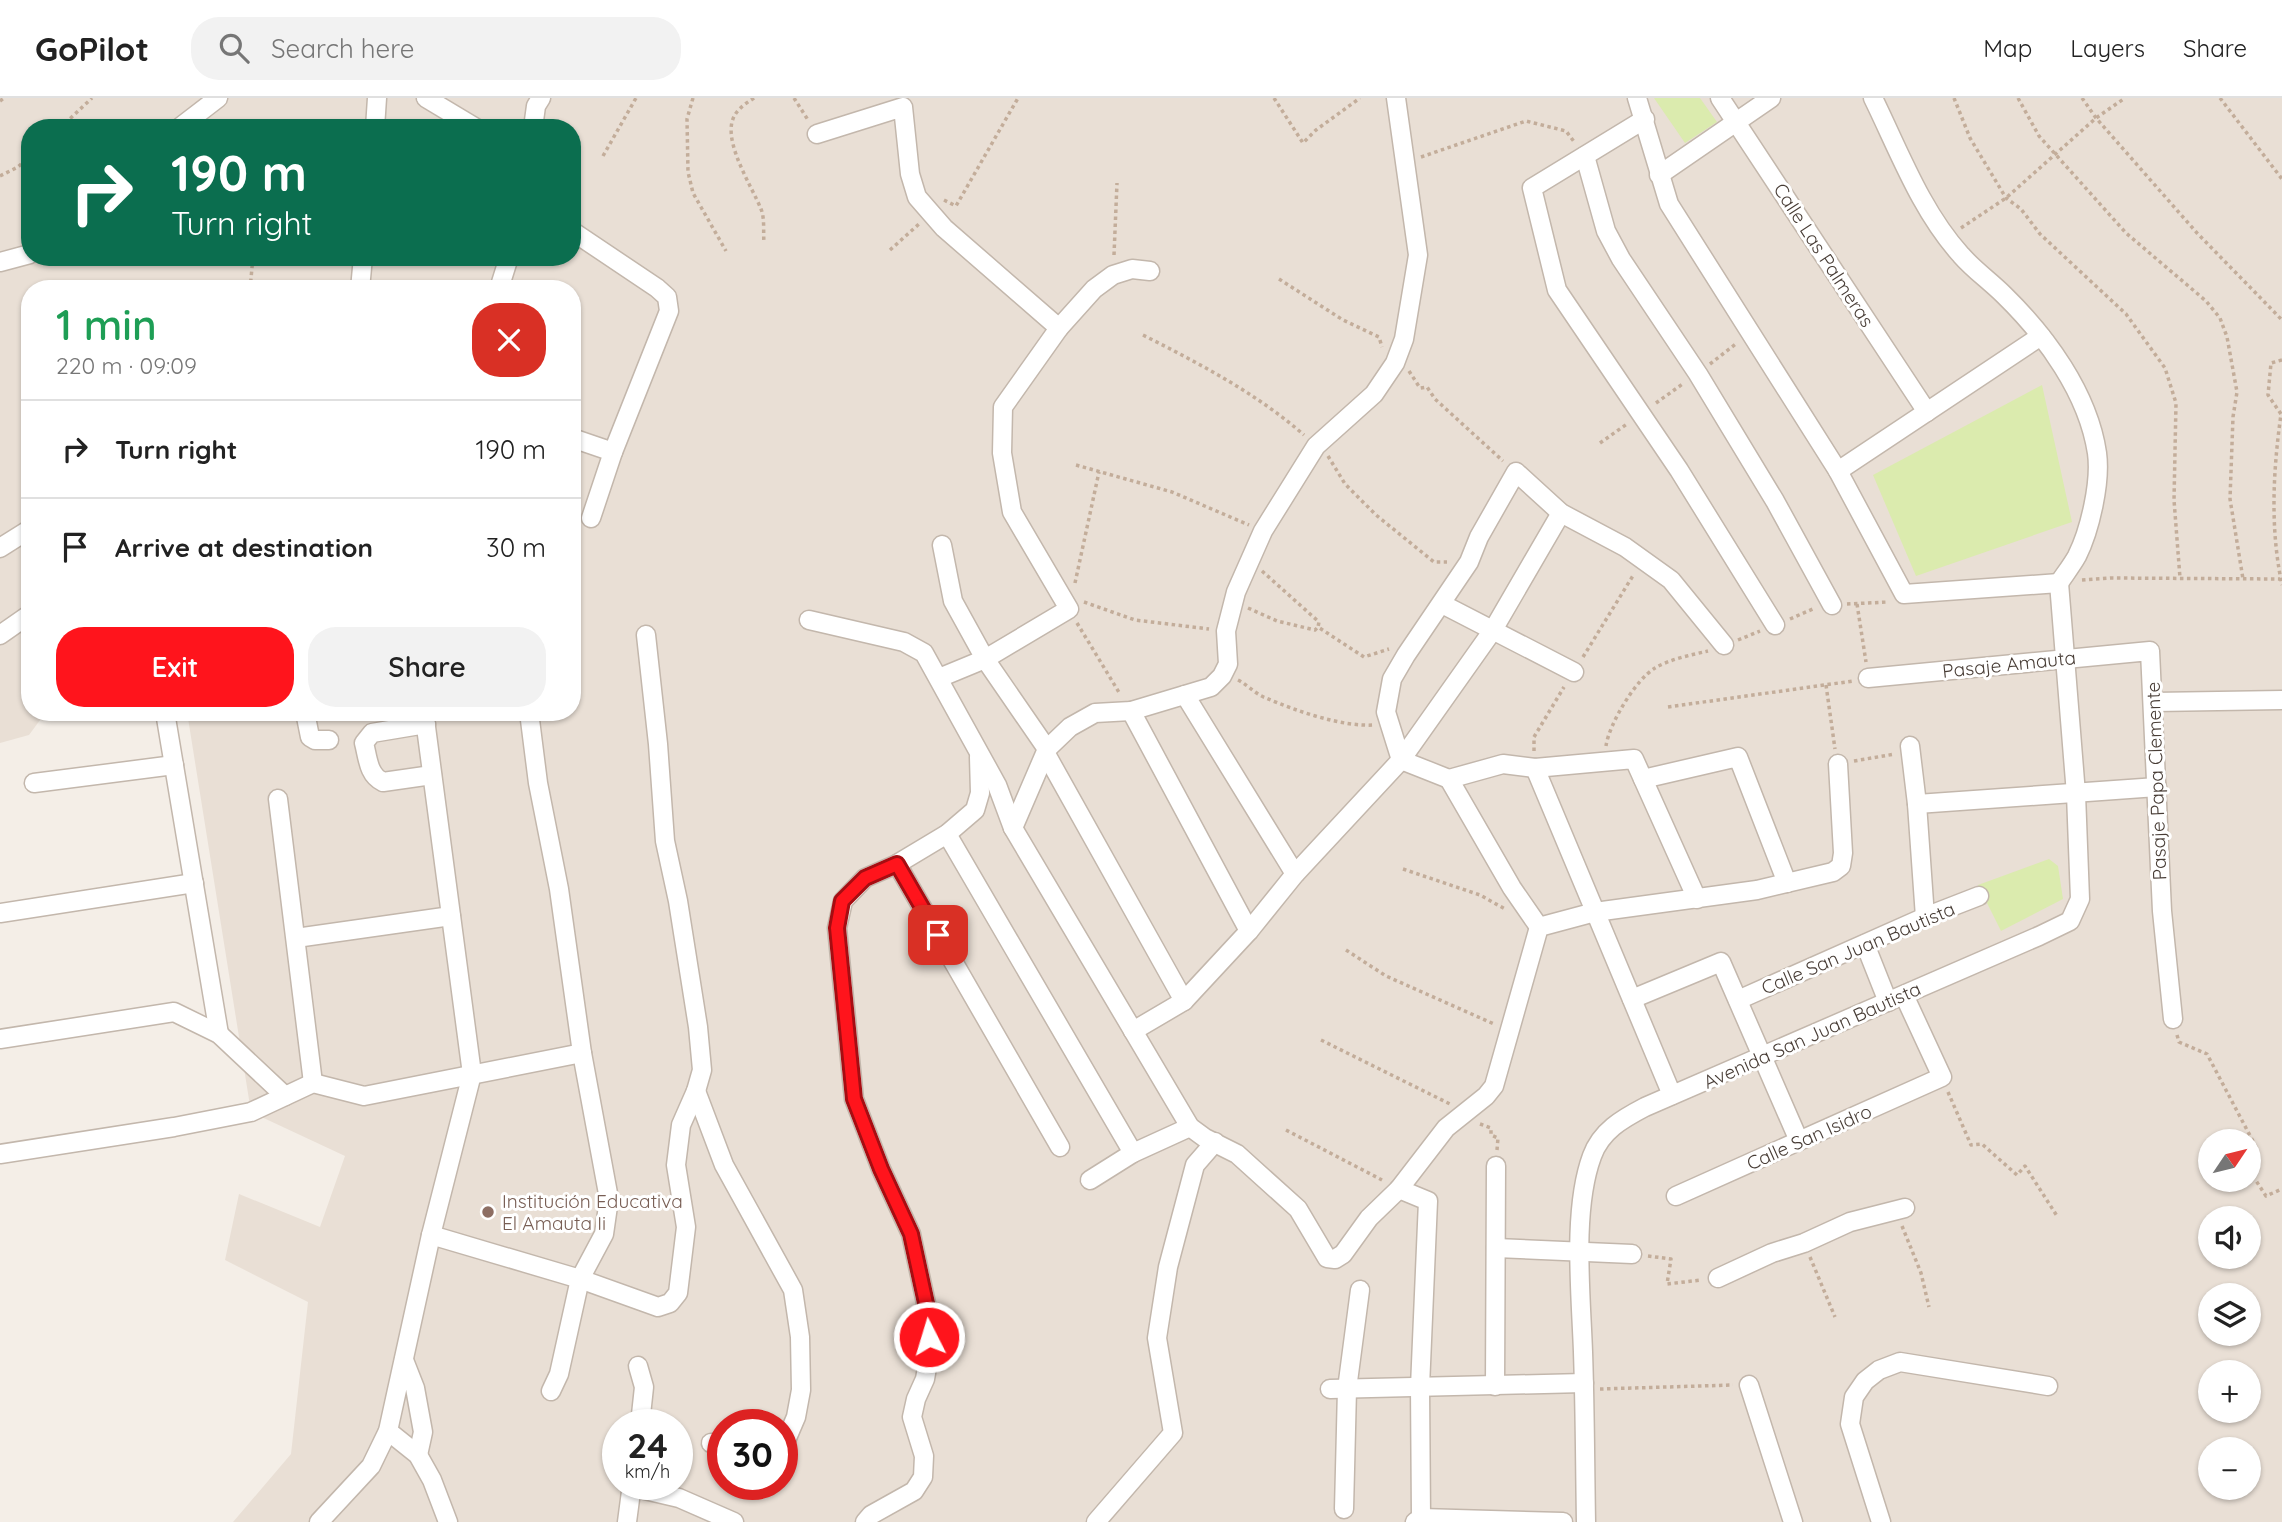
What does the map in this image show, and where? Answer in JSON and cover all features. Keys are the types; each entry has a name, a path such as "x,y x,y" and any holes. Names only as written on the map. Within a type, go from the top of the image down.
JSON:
{"street":[{"path":"191,119 218,98"},
{"path":"376,119 377,98"},
{"path":"535,119 536,106 541,98"},
{"path":"1013,828 1046,752 1070,727 1096,713 1130,711 1211,687 1222,676 1228,664 1226,631 1234,601 1264,531 1316,446 1374,394 1396,359 1404,338 1418,255 1402,156 1396,98"},
{"path":"1637,98 1669,204 1838,471 1904,594 2059,583 2077,555 2095,503 2098,454 2086,412 2067,374 2041,336 2004,295 1961,255 1927,208 1873,98"},
{"name":"Calle Las Palmeras","path":"1720,98 1927,412"},
{"path":"1659,175 1771,98"},
{"path":"430,99 462,119"},
{"path":"817,134 903,107 910,174 917,197 944,228 1059,327"},
{"path":"1645,119 1532,188 1556,290 1642,413 1774,625"},
{"path":"1585,156 1606,231 1621,259 1698,374 1832,605"},
{"path":"581,238 657,288 667,297 669,311 612,452 591,518"},
{"path":"0,262 21,256"},
{"path":"939,678 985,659 1070,604 1012,512 1002,453 1003,407 1059,327 1094,289 1113,275 1132,269 1150,271"},
{"path":"1838,471 2041,336"},
{"path":"581,441 612,452"},
{"path":"1401,760 1386,712 1392,679 1469,562 1479,537 1516,472 1561,513 1625,547 1671,580 1724,645"},
{"path":"1133,1031 1184,1001 1249,931 1295,874 1401,760 1493,630 1561,513"},
{"path":"0,548 21,535"},
{"path":"942,545 953,601 985,659 1046,752 1184,1001"},
{"name":"Avenida San Juan Bautista","path":"1586,1522 1580,1250 1585,1182 1592,1154 1605,1133 1624,1118 1672,1095 2070,921 2080,899 2076,794 2059,583"},
{"path":"1442,604 1574,672"},
{"path":"0,635 21,620"},
{"path":"809,620 904,642 924,653 996,785 1013,828 1189,1127 1237,1154 1298,1209 1327,1258 1335,1259 1343,1254 1369,1218 1399,1189 1446,1128 1486,1096 1494,1086 1539,927"},
{"path":"431,1235 580,1279 658,1307 670,1303 678,1293 686,1227 676,1166 681,1125 702,1070 678,901 665,841 646,635"},
{"name":"Pasaje Amauta","path":"1868,678 2150,651"},
{"name":"Pasaje Papa Clemente","path":"2150,651 2162,911 2173,1019"},
{"path":"1185,695 1295,874"},
{"path":"2154,702 2282,700"},
{"path":"1130,711 1249,931"},
{"path":"167,721 219,1034"},
{"path":"307,721 310,737 315,740 329,740"},
{"path":"414,721 372,733 365,743 371,772 376,779 383,782 432,775"},
{"path":"319,1522 371,1466 388,1431 431,1235 472,1074 425,721"},
{"path":"530,721 538,783 559,889 582,1053 609,1199 604,1234 580,1279 559,1374 551,1391"},
{"path":"1910,749 1925,917"},
{"path":"865,1522 914,1491 923,1477 924,1456 912,1417 925,1379 929,1356 929,1317 911,1234 881,1169 854,1099 837,928 842,901 865,878 897,864 947,834 975,810 980,793 979,754"},
{"path":"1643,779 1738,757 1787,883"},
{"path":"1401,760 1449,779 1503,764 1535,768 1634,759 1697,899"},
{"path":"1539,927 1595,912 1697,899 1833,872 1841,866 1843,853 1838,764"},
{"path":"34,783 174,765"},
{"path":"1535,768 1672,1095"},
{"path":"1449,779 1512,888 1539,927"},
{"path":"1917,804 2157,787"},
{"path":"278,799 313,1083"},
{"path":"947,834 1133,1153"},
{"path":"897,864 1060,1147"},
{"path":"0,913 194,883"},
{"name":"Calle San Juan Bautista","path":"1738,1000 1925,917 1979,896"},
{"path":"296,938 451,916"},
{"path":"1865,944 1942,1077"},
{"path":"1632,999 1721,962 1799,1141"},
{"path":"0,1039 174,1012 219,1034 285,1097"},
{"path":"0,1154 251,1112 313,1083 364,1096 582,1053"},
{"name":"Calle San Isidro","path":"1676,1196 1942,1077"},
{"path":"696,1091 724,1165 793,1290 800,1338 801,1390 797,1409"},
{"path":"1090,1180 1133,1153 1189,1127"},
{"path":"1096,1522 1173,1433 1157,1338 1168,1266 1195,1166 1214,1142"},
{"path":"1495,1386 1496,1166"},
{"path":"1399,1189 1428,1200 1420,1387 1418,1520 1563,1522"},
{"path":"1718,1278 1850,1222 1900,1209"},
{"path":"1496,1248 1632,1254"},
{"path":"1344,1509 1338,1389 1360,1290"},
{"path":"404,1360 415,1388 423,1432 418,1455"},
{"path":"1881,1522 1850,1424 1854,1397 1865,1381 1880,1370 1900,1362 2048,1386"},
{"path":"638,1366 644,1387 642,1409"},
{"path":"1749,1384 1793,1522"},
{"path":"1338,1389 1584,1386"},
{"path":"388,1431 418,1455 432,1480 448,1522"},
{"path":"627,1522 630,1500"},
{"path":"684,1500 734,1522"}],"path":[{"path":"70,119 93,98"},
{"path":"603,156 636,98"},
{"path":"694,98 687,119 693,193 726,251"},
{"path":"754,98 741,106 732,122 734,148 745,180 763,212 764,242"},
{"path":"794,98 817,134"},
{"path":"917,197 929,191 956,206 1018,98"},
{"path":"1275,98 1303,143 1316,130 1360,98"},
{"path":"1954,98 1970,138 2006,198 2021,209 2040,234 2126,314 2165,368 2176,403 2174,500 2180,578"},
{"path":"2018,98 2039,136 2126,233 2206,301 2220,318 2227,337 2237,392 2232,417 2230,499 2243,579"},
{"path":"2082,98 2096,118 2197,233 2282,320"},
{"path":"1948,237 2006,198 2096,118 2125,98"},
{"path":"2220,98 2282,179"},
{"path":"1402,156 1414,160 1526,121 1566,131 1585,156"},
{"path":"0,176 21,164"},
{"path":"1113,275 1117,183"},
{"path":"890,250 931,213"},
{"path":"1279,279 1343,320 1379,337 1380,346 1396,359 1404,373 1410,370 1420,388 1427,387 1435,400 1516,472"},
{"path":"1600,443 1698,374 1750,333"},
{"path":"1143,335 1211,369 1266,404 1328,455 1345,484 1368,507 1434,562 1469,562"},
{"path":"2111,578 2243,579 2281,582 2273,525 2273,468 2281,414 2268,395 2271,363 2282,360"},
{"path":"1076,465 1172,492 1264,531"},
{"path":"1099,472 1070,604 1130,711"},
{"path":"1250,561 1319,622 1318,627"},
{"path":"1234,601 1277,621 1315,630 1318,627"},
{"path":"1070,604 1135,620 1226,631"},
{"path":"1668,707 1868,678 1857,604"},
{"path":"1318,627 1364,657 1387,649 1409,650"},
{"path":"1222,676 1241,681 1263,697 1325,718 1360,726 1390,724"},
{"path":"1826,685 1838,764 1910,749"},
{"path":"1403,869 1480,895 1539,927"},
{"path":"1346,950 1386,976 1509,1030"},
{"path":"2173,1019 2179,1042 2207,1054 2247,1129"},
{"path":"1321,1041 1465,1112 1467,1119 1491,1128 1491,1135 1498,1138 1496,1166"},
{"path":"1942,1077 1971,1145 1982,1144 2017,1175 2025,1166 2056,1216"},
{"path":"1286,1130 1399,1189"},
{"path":"2261,1188 2266,1196 2282,1189"},
{"path":"1900,1209 1929,1307"},
{"path":"1804,1243 1835,1317"},
{"path":"1632,1254 1671,1259 1667,1284 1718,1278"},
{"path":"1584,1386 1749,1384"}],"shaded area":[{"path":"0,98 2282,98 2282,1522 233,1522 291,1454 308,1302 225,1260 239,1194 320,1227 345,1156 251,1112 188,721 581,721 581,280 21,280 21,721 39,721 29,735 0,743"}],"green space":[{"path":"1654,98 1700,98 1717,122 1685,143"},
{"path":"2042,385 2072,522 1916,576 1873,475"},
{"path":"2049,859 2058,866 2063,899 2001,931 1978,885"}],"place":[{"name":"Institución Educativa El Amauta Ii","path":"488,1212"}],"route":[{"path":"929,1337 929,1317 911,1234 881,1169 854,1099 837,928 842,901 865,878 897,864 938,935"}]}
